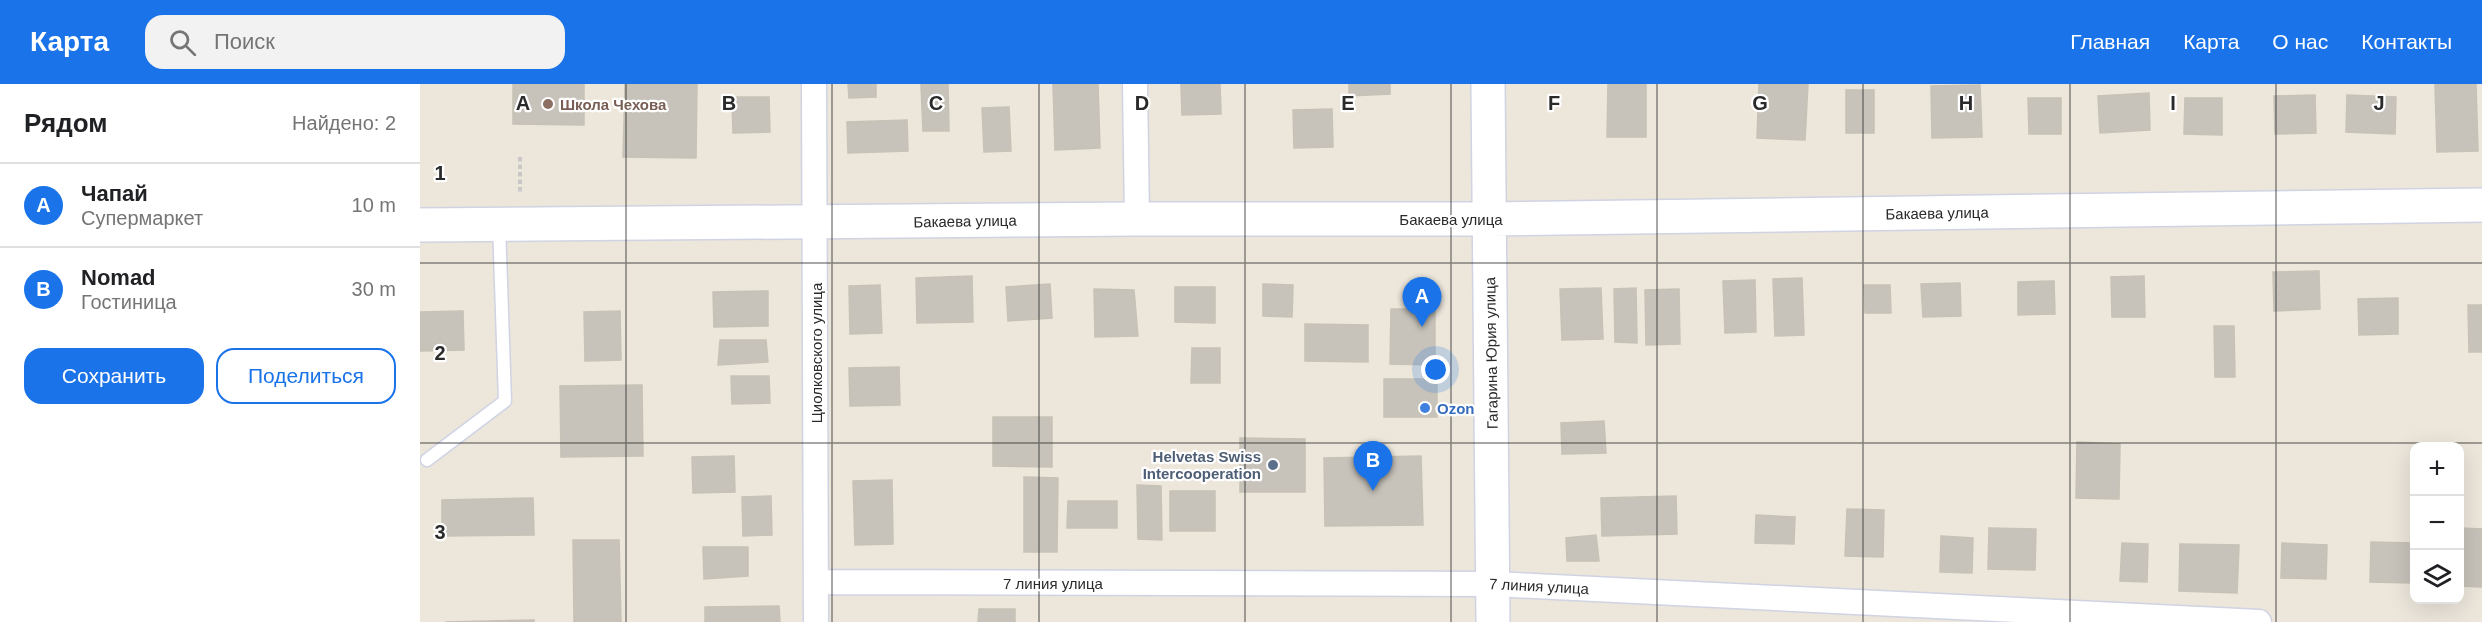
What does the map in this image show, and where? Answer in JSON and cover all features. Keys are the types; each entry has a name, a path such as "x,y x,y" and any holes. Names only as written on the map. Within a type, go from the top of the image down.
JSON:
{"main road":[{"name":"Гагарина Юрия улица","path":"1488,84 1493,622"},
{"name":"Бакаева улица","path":"420,225 1137,219 1489,219 2482,205"}],"street":[{"name":"Циолковского улица","path":"814,84 816,622"},
{"path":"1135,84 1137,219"},
{"name":"7 линия улица","path":"817,582 1493,584 2259,622"}],"lane":[{"path":"427,460 505,401 499,224"}],"building":[{"name":"Школа Чехова","path":"513,84 584,84 584,125 513,124"},
{"path":"625,84 697,84 696,158 623,157"},
{"path":"848,84 876,84 876,97 849,98"},
{"path":"921,84 948,84 949,131 923,131"},
{"path":"1053,84 1098,84 1100,148 1055,150"},
{"path":"1181,84 1220,84 1221,114 1182,115"},
{"path":"1349,84 1390,84 1390,94 1349,96"},
{"path":"1608,84 1646,84 1646,137 1607,137"},
{"path":"1759,84 1808,84 1805,140 1757,138"},
{"path":"2435,84 2476,84 2478,151 2437,152"},
{"path":"1980,85 1982,137 1932,138 1931,86"},
{"path":"1846,90 1874,90 1874,133 1846,133"},
{"path":"2149,93 2150,130 2100,133 2098,96"},
{"path":"2315,95 2316,133 2275,134 2274,96"},
{"path":"2347,95 2396,97 2395,134 2346,132"},
{"path":"732,97 769,97 770,132 733,133"},
{"path":"2028,98 2061,98 2061,134 2029,134"},
{"path":"2185,98 2222,98 2222,135 2184,134"},
{"path":"1009,107 1011,151 984,152 982,108"},
{"path":"1332,109 1333,147 1294,148 1293,110"},
{"path":"907,120 908,151 848,153 847,122"},
{"path":"2319,271 2320,309 2274,311 2273,272"},
{"path":"972,276 973,322 917,323 916,278"},
{"path":"2144,276 2145,317 2112,317 2111,277"},
{"path":"1802,278 1804,335 1775,336 1773,279"},
{"path":"1755,280 1756,332 1725,333 1723,281"},
{"path":"2054,281 2055,314 2018,315 2018,282"},
{"path":"1960,283 1961,316 1923,317 1921,284"},
{"path":"1050,284 1052,318 1008,321 1006,287"},
{"path":"1263,284 1293,285 1292,317 1263,316"},
{"path":"880,285 882,333 850,334 849,286"},
{"path":"1864,285 1890,285 1891,313 1865,313"},
{"path":"1175,287 1215,287 1215,323 1175,322"},
{"path":"1601,288 1603,339 1562,340 1560,289"},
{"path":"1636,288 1637,343 1615,342 1614,289"},
{"path":"1094,289 1134,290 1138,336 1095,337"},
{"path":"1679,289 1680,344 1646,345 1645,290"},
{"path":"768,291 768,326 714,327 713,292"},
{"path":"2398,298 2398,334 2359,335 2358,299"},
{"path":"2468,305 2482,305 2482,352 2469,352"},
{"path":"1391,309 1435,309 1435,365 1390,364"},
{"path":"463,311 464,350 420,351 420,312"},
{"path":"620,311 621,360 585,361 584,312"},
{"path":"1305,324 1368,325 1368,362 1305,361"},
{"path":"2214,326 2234,326 2235,377 2215,377"},
{"path":"720,340 766,340 768,362 718,365"},
{"path":"1192,348 1220,348 1220,383 1191,383"},
{"path":"899,367 900,405 850,406 849,368"},
{"path":"731,376 769,376 770,403 732,404"},
{"path":"1384,379 1437,379 1437,417 1384,417"},
{"path":"642,385 643,456 561,457 560,386"},
{"path":"993,417 1052,417 1052,467 993,466"},
{"path":"1604,421 1606,453 1562,454 1561,423"},
{"name":"Helvetas Swiss Intercooperation","path":"1240,438 1305,439 1305,492 1240,492"},
{"path":"2077,442 2120,444 2119,499 2076,498"},
{"path":"734,456 735,492 693,493 692,457"},
{"path":"1421,456 1423,525 1325,526 1324,458"},
{"path":"1024,477 1058,478 1057,552 1024,552"},
{"path":"892,480 893,544 855,545 853,481"},
{"path":"1137,485 1161,486 1162,540 1138,539"},
{"path":"1170,491 1215,491 1215,531 1170,531"},
{"path":"771,496 772,535 743,536 742,497"},
{"path":"1676,496 1677,534 1602,536 1601,498"},
{"path":"533,498 534,535 442,536 442,500"},
{"path":"1068,501 1117,501 1117,528 1067,528"},
{"path":"1847,509 1884,510 1883,557 1845,556"},
{"path":"1756,515 1795,517 1794,544 1755,543"},
{"path":"1989,528 2036,529 2035,570 1988,569"},
{"path":"2464,528 2482,529 2482,587 2464,586"},
{"path":"1596,535 1599,561 1567,561 1566,538"},
{"path":"1941,536 1973,538 1972,573 1940,572"},
{"path":"573,540 619,540 621,622 574,622"},
{"path":"2371,542 2410,543 2410,583 2370,582"},
{"path":"2122,543 2148,544 2147,582 2120,581"},
{"path":"2282,543 2327,545 2326,579 2281,578"},
{"path":"2180,544 2239,545 2237,593 2179,591"},
{"path":"703,547 748,547 748,576 704,579"},
{"path":"779,606 780,622 705,622 705,607"},
{"path":"979,609 1015,609 1015,622 978,622"},
{"path":"534,620 534,622 445,622"}],"place":[{"name":"Школа Чехова","path":"548,104"},
{"name":"Чапай","path":"1422,327"},
{"name":"Ozon","path":"1425,408"},
{"name":"Helvetas Swiss Intercooperation","path":"1273,465"},
{"name":"Nomad","path":"1373,491"}]}
